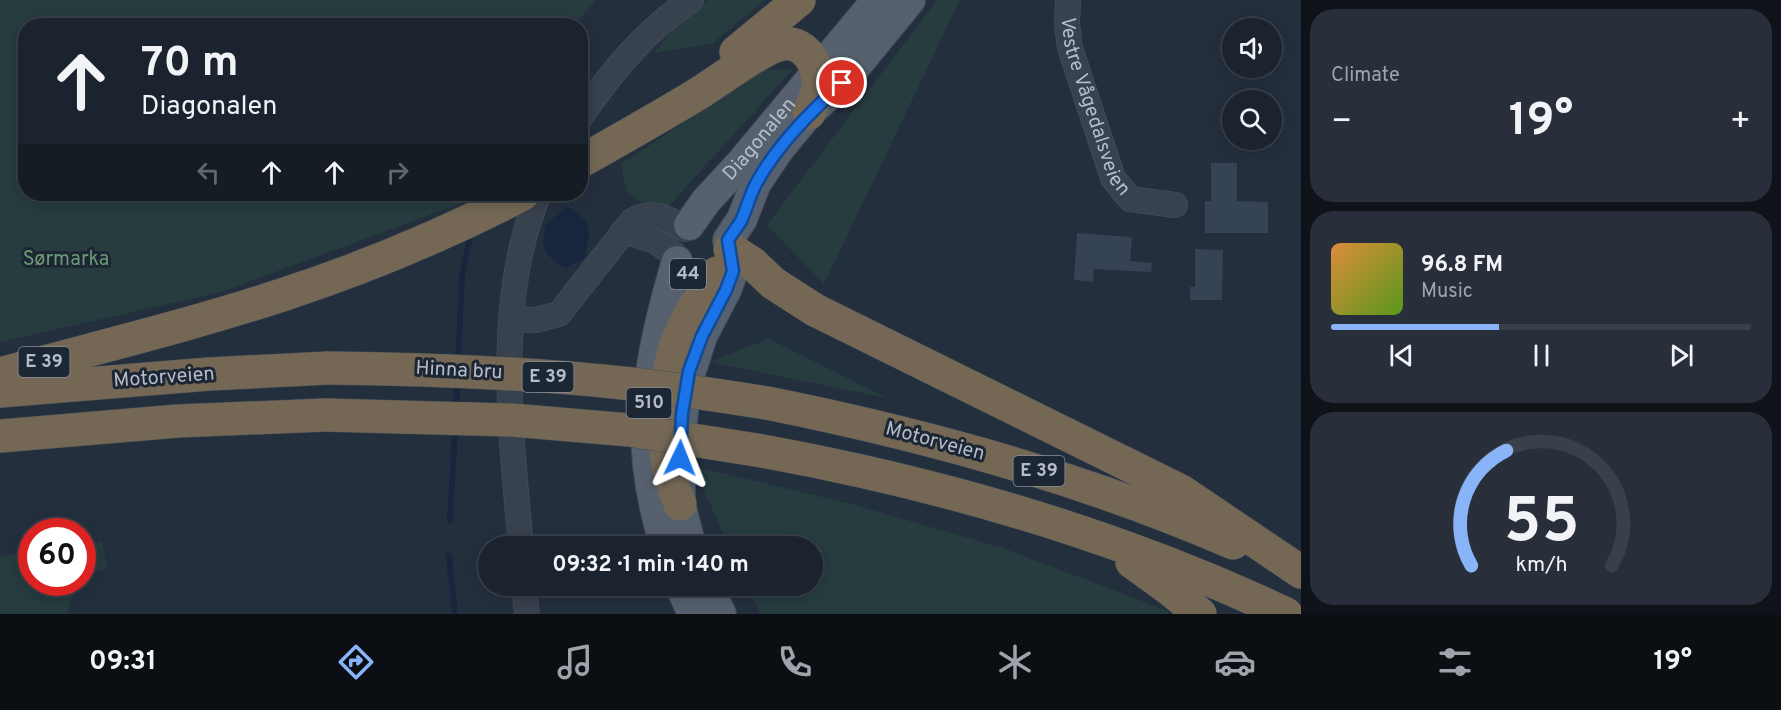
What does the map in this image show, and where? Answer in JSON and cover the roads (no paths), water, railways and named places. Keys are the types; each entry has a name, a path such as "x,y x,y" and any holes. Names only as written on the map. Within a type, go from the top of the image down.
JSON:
{"highway":[{"path":"663,114 800,0"},
{"path":"588,157 782,44 792,44 804,49 812,58 818,88 809,113"},
{"name":"E 39","path":"0,374 193,322 284,294 356,269 439,235 509,201"},
{"name":"510","path":"680,504 669,472 667,454 666,410 671,364 675,347 687,320 726,254"},
{"name":"E 39","path":"726,254 752,263 773,283 815,310 1181,491 1301,572"},
{"name":"Motorveien","path":"0,391 198,375 328,368"},
{"name":"Hinna bru","path":"328,368 518,374 632,384 767,403"},
{"name":"Motorveien","path":"767,403 892,430 1024,466 1170,518 1301,572"},
{"name":"E 39","path":"0,436 166,422 325,415 512,420 639,432 762,451 882,475 984,500 1143,552 1286,614"},
{"name":"E 39","path":"1090,534 1168,588 1200,614"}],"main road":[{"name":"Diagonalen","path":"662,536 653,503 648,464 647,422 655,349 681,243 706,201 741,163 816,70 877,0"},
{"name":"Diagonalen","path":"726,254 742,219 748,199 766,167 809,113 842,83 910,0"},
{"name":"44","path":"698,222 707,222 723,232 726,254 710,277 694,276 686,273 681,243 698,222"},
{"name":"510","path":"680,504 688,536"},
{"path":"685,596 693,614"},
{"path":"712,596 721,614"}],"street":[{"path":"588,107 634,48 667,16 691,0"},
{"name":"Vestre Vågedalsveien","path":"1068,0 1066,24 1070,48 1113,178 1130,199 1175,205"},
{"path":"520,536 509,396 512,319 517,273 529,217 536,201"},
{"path":"512,319 536,320 559,314 623,231 632,221 644,215 668,218 681,243"},
{"path":"525,596 527,614"}],"water":[{"path":"567,207 582,218 589,233 585,258 565,268 549,256 544,247 544,241 545,225"}],"waterway":[{"path":"458,362 462,276 471,232"},
{"path":"456,410 457,381"},
{"path":"450,521 455,429"},
{"path":"449,556 455,614"}],"park label":[{"name":"Sørmarka","path":"66,260"}]}
